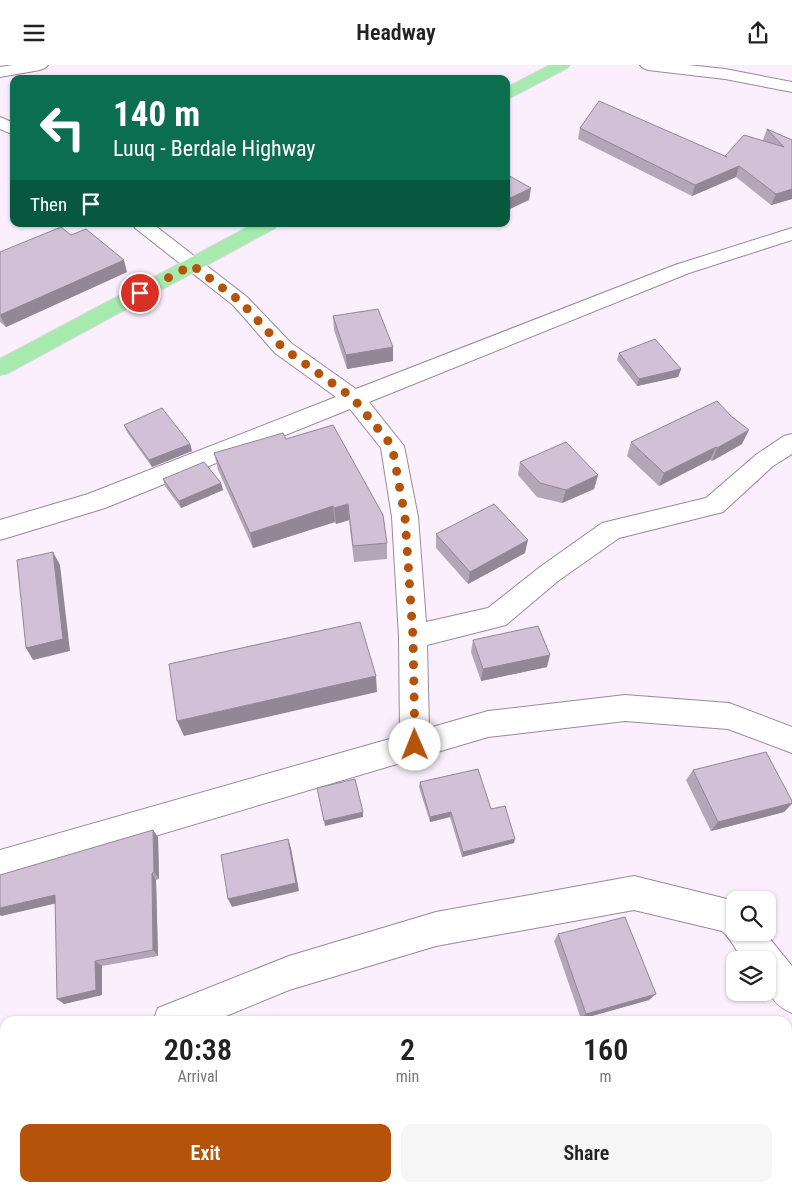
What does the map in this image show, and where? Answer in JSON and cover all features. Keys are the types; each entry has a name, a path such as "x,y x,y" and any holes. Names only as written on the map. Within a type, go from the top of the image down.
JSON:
{"main road":[{"path":"510,93 562,65"},
{"path":"0,368 262,227"}],"street":[{"path":"0,72 40,65"},
{"path":"648,65 725,74 792,87"},
{"path":"146,227 240,301 283,348 353,398 392,446 405,517 413,637 415,745"},
{"path":"0,530 96,501 682,269 792,235"},
{"path":"413,637 496,617 550,574 611,530 714,505 765,460 792,442"},
{"path":"0,867 488,724 625,708 729,716 792,741"},
{"path":"183,1016 288,973 436,929 634,893 726,916"},
{"path":"750,941 758,951"},
{"path":"776,974 792,995"}],"building":[{"path":"599,101 727,157 725,156 744,135 784,147 767,129 792,140 792,189 776,194 739,166 695,185 580,128"},
{"path":"510,176 531,188 510,198"},
{"path":"61,227 71,235 86,229 124,260 0,315 0,252"},
{"path":"378,309 393,347 346,355 333,316"},
{"path":"655,339 681,369 639,379 619,353"},
{"path":"717,401 731,416 749,430 717,448 664,473 631,442"},
{"path":"162,408 190,444 149,460 124,425"},
{"path":"333,425 383,515 387,543 353,546 348,504 334,508 333,506 250,533 214,453 283,433 286,439"},
{"path":"566,442 598,475 566,490 540,483 520,462"},
{"path":"204,462 221,483 179,501 163,479"},
{"path":"494,504 528,540 470,572 436,534"},
{"path":"53,552 63,639 26,648 17,560"},
{"path":"360,622 376,676 177,721 169,664"},
{"path":"538,626 550,655 483,669 473,640"},
{"path":"766,752 792,803 718,822 693,770"},
{"path":"478,769 491,809 505,806 515,839 463,852 451,812 430,817 420,782"},
{"path":"355,779 363,812 324,821 317,788"},
{"path":"153,830 153,950 95,961 96,990 57,999 55,895 0,908 0,875"},
{"path":"288,839 296,883 228,899 221,855"},
{"path":"625,917 656,994 586,1014 558,934"}],"route":[{"path":"140,293 192,265 240,301 283,348 353,398 392,446 405,517 413,637 415,745"}]}
